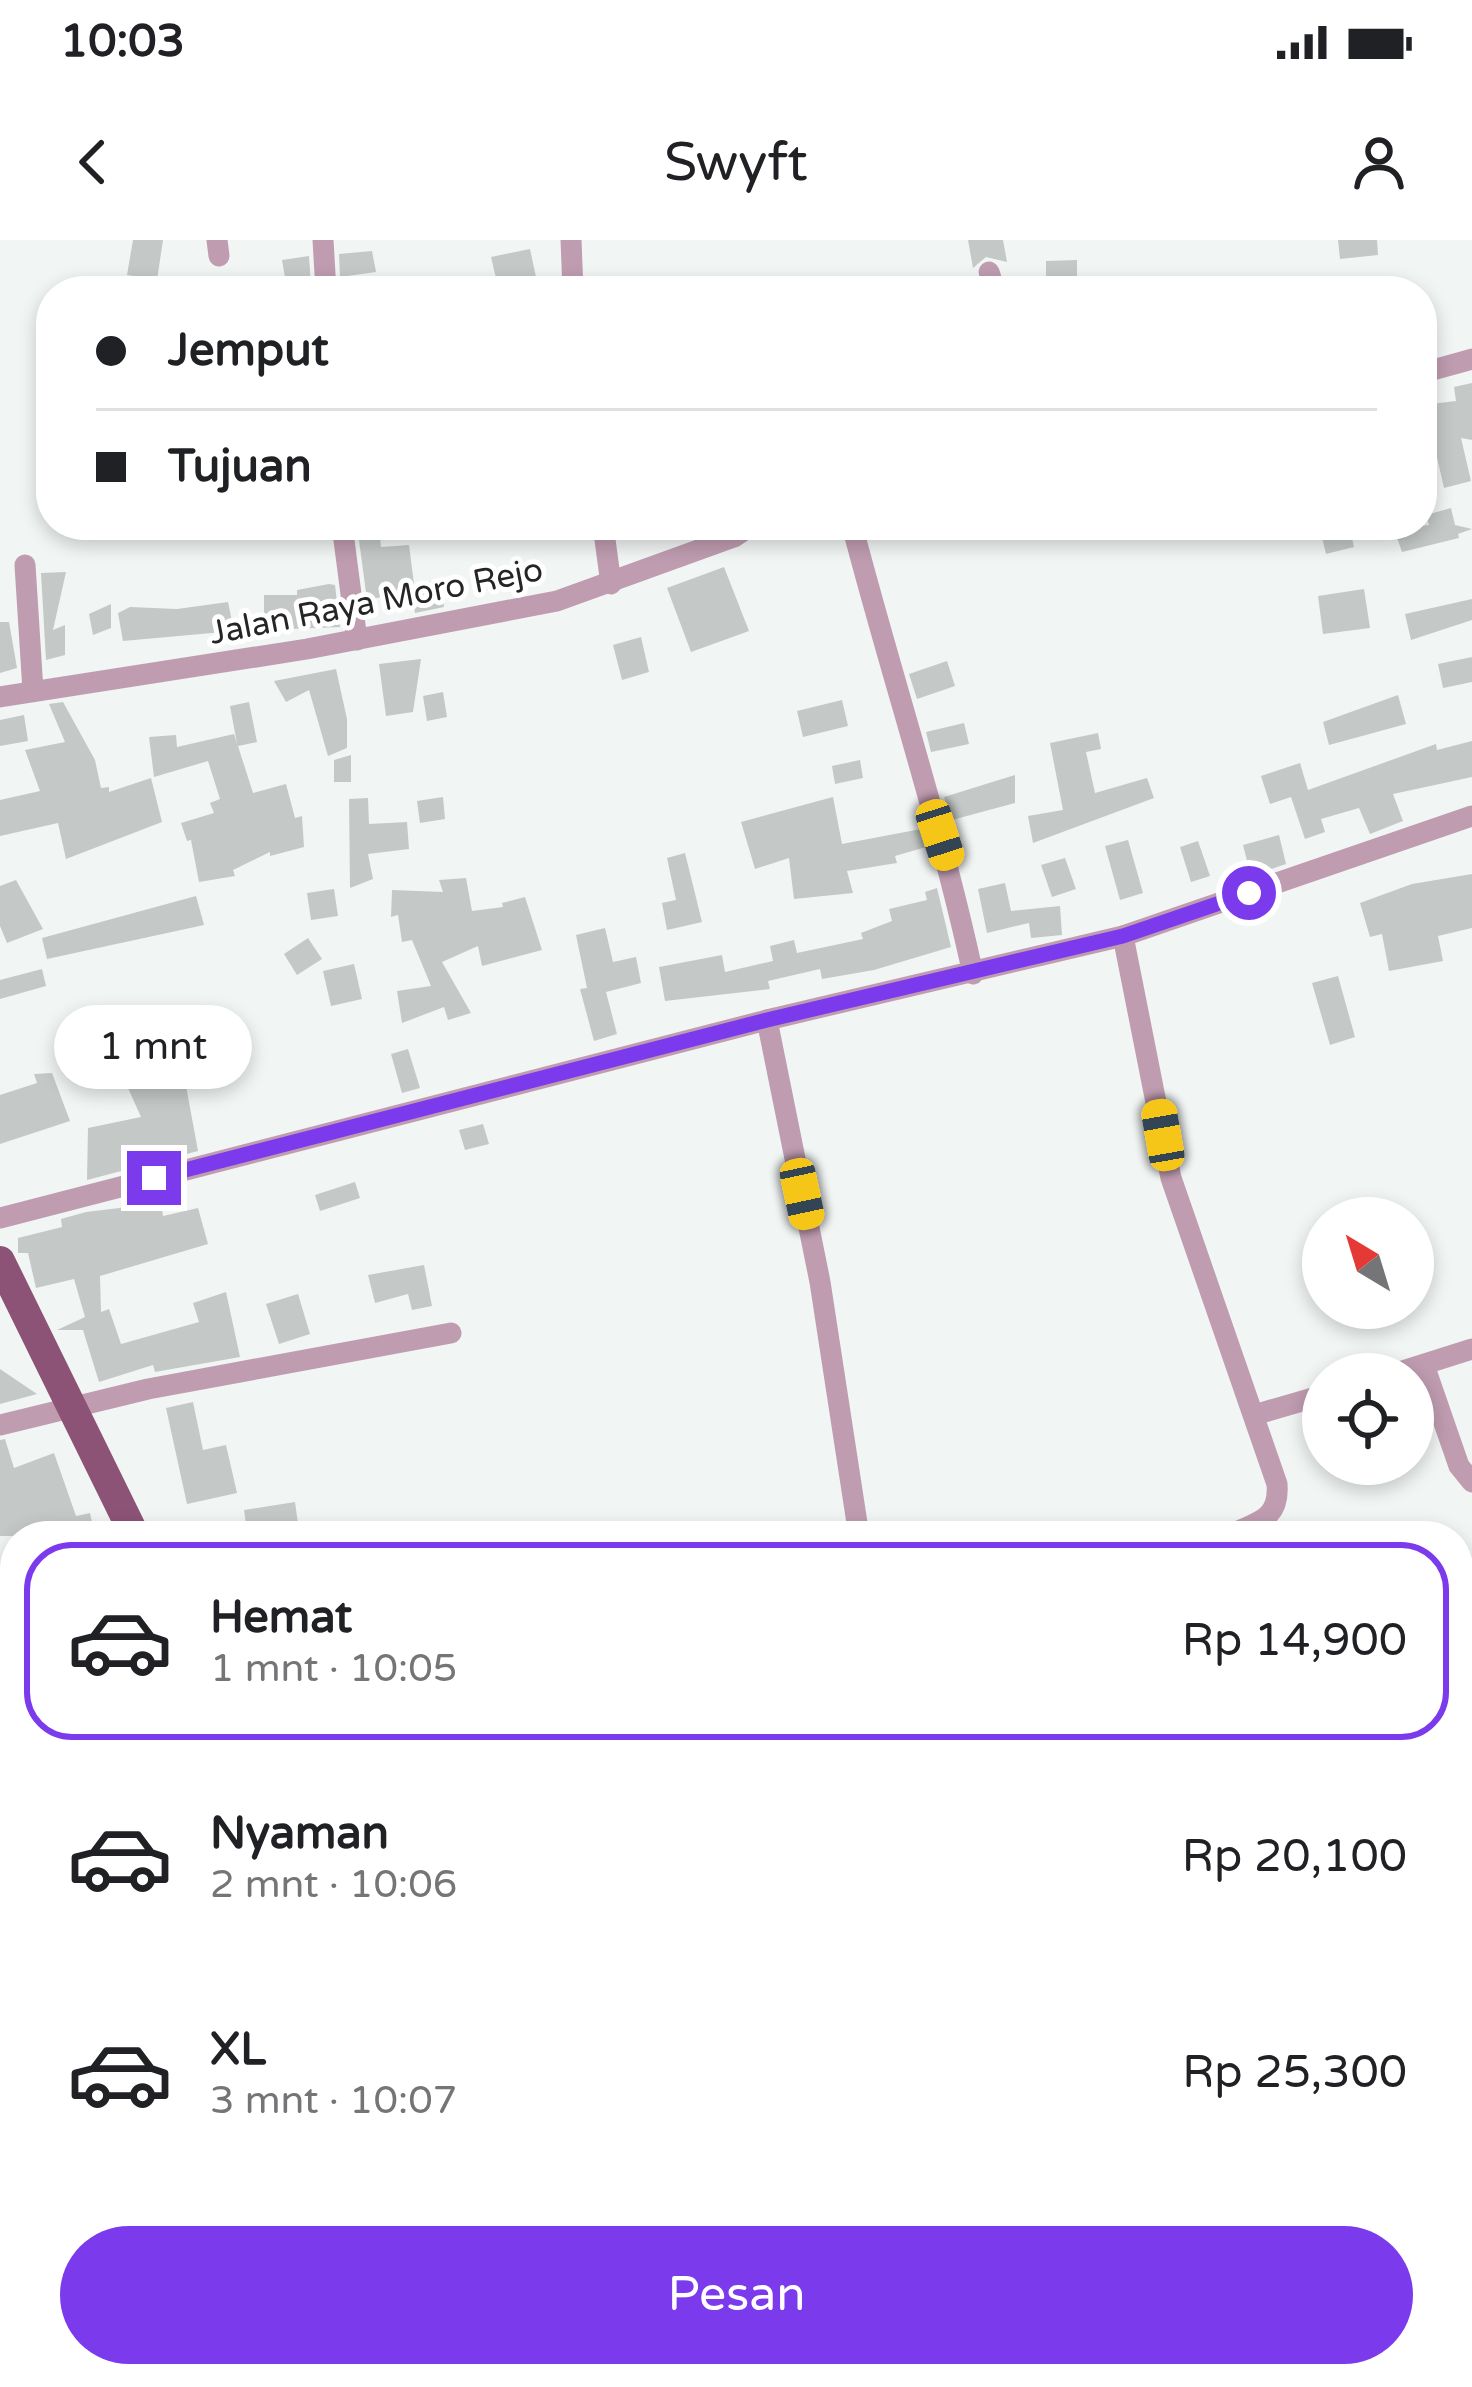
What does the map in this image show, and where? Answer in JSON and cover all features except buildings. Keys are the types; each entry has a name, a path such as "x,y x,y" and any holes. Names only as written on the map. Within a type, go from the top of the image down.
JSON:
{"main road":[{"path":"0,1261 126,1521"}],"street":[{"path":"323,240 325,276"},
{"path":"571,240 572,276"},
{"path":"1437,369 1472,359"},
{"path":"344,540 357,640"},
{"path":"605,540 611,584"},
{"name":"Jalan Raya Moro Rejo","path":"0,697 357,640 557,601 716,540"},
{"path":"856,540 901,714 950,866 973,974"},
{"path":"26,565 33,692"},
{"path":"0,1218 767,1020 1123,936 1472,816"},
{"path":"1123,936 1171,1178 1254,1415 1278,1500 1262,1521"},
{"path":"767,1020 820,1282 857,1521"},
{"path":"0,1425 148,1389 451,1334"},
{"path":"1434,1362 1472,1349"},
{"path":"1434,1394 1459,1466 1472,1482"},
{"path":"1254,1415 1302,1401"}],"route":[{"path":"154,1178 767,1020 1123,936 1249,893"}]}
